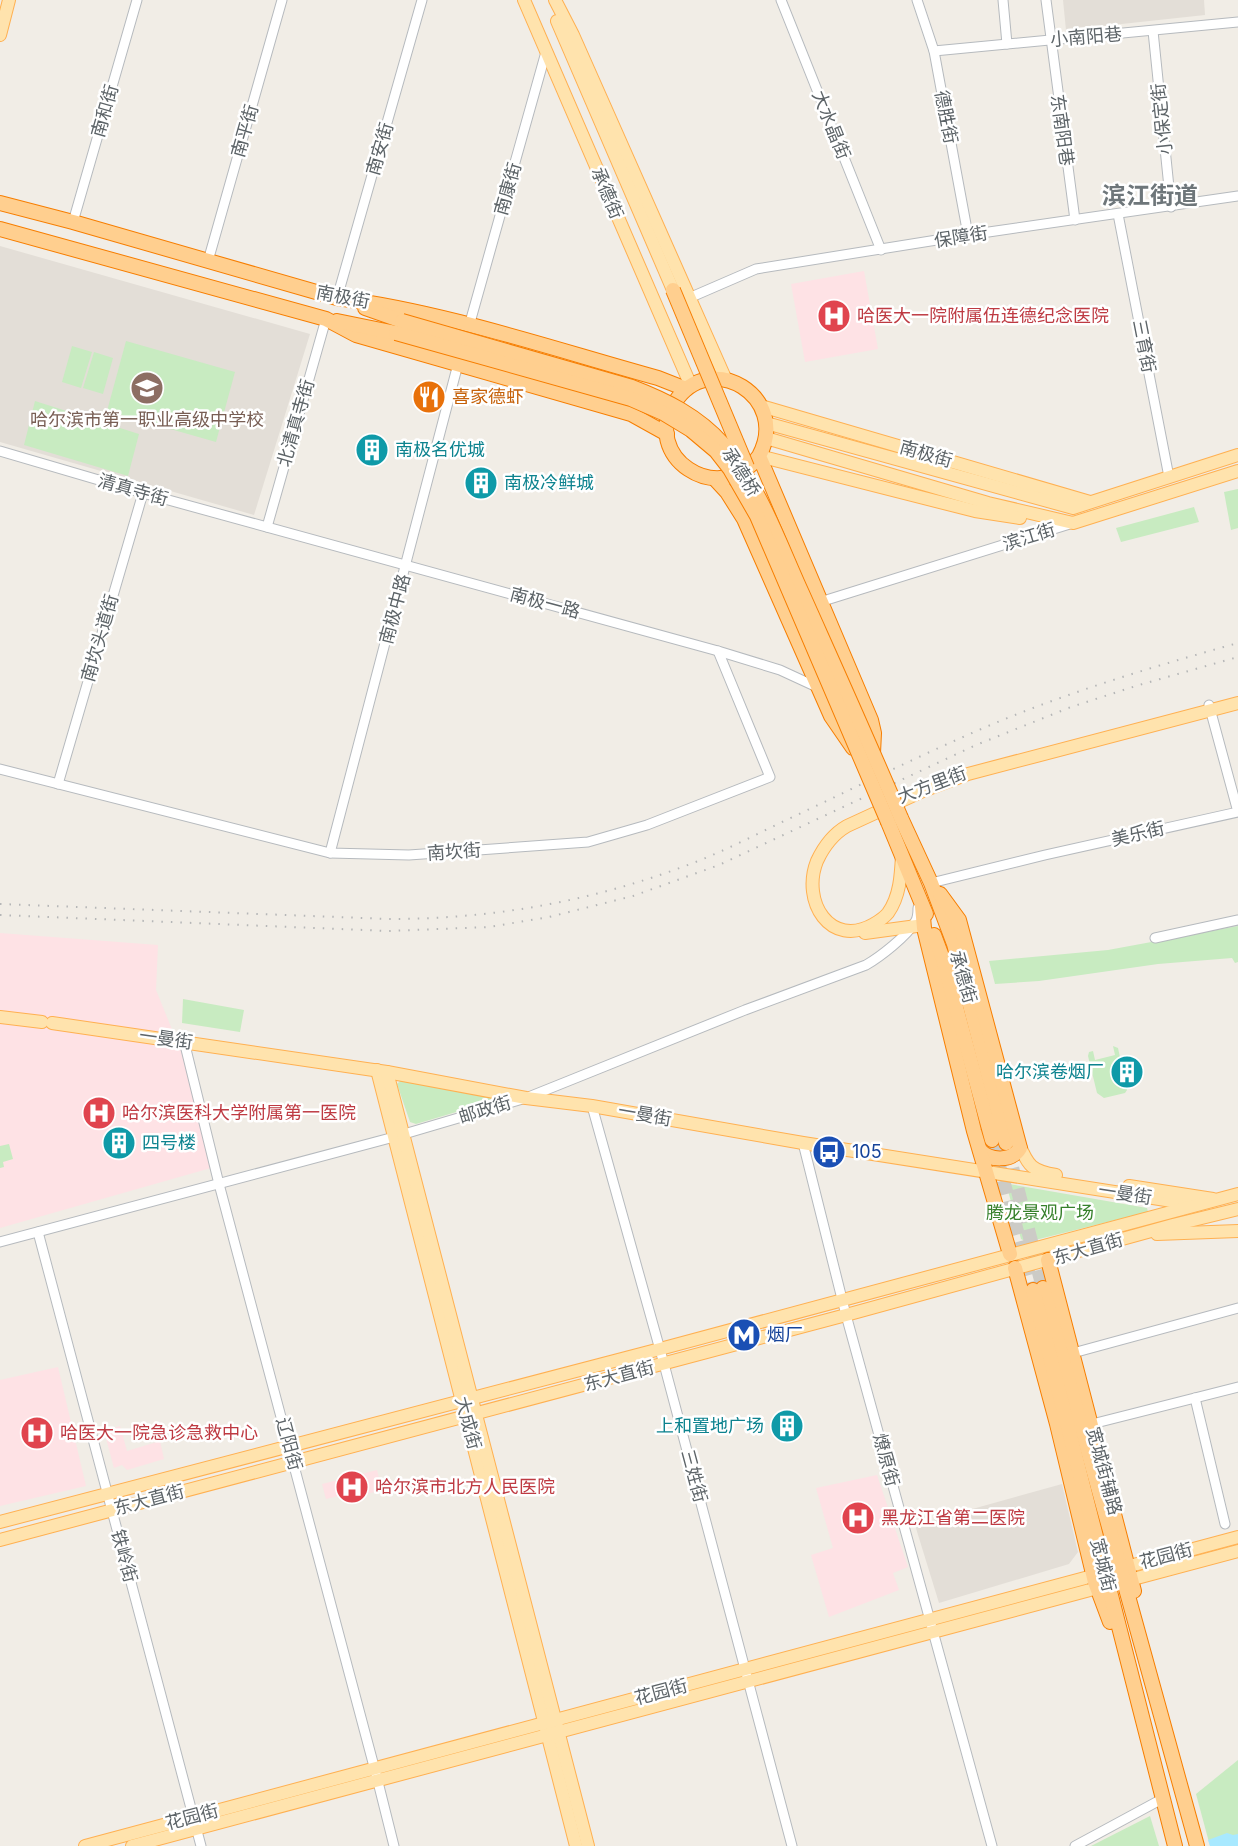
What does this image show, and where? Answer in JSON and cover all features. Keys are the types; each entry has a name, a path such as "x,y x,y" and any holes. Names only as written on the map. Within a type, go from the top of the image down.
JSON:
{"highway":[{"name":"南极街","path":"0,203 337,298 382,304 470,326 688,388"},
{"name":"南极街","path":"0,229 326,319 356,335 631,414 667,434"},
{"path":"673,290 765,511"},
{"path":"337,298 399,327"},
{"path":"326,319 399,327"},
{"name":"承德桥","path":"399,327 632,387 681,408 723,444 737,462 765,511 894,820"},
{"name":"承德桥","path":"399,327 631,399 663,413 703,439 730,469 757,516 868,756"},
{"path":"708,380 726,380 735,382 750,392 761,406 766,423 766,438 759,456 740,473 716,479 700,476 686,468 671,449 667,434 668,419 672,405 688,388 708,380"},
{"path":"716,479 744,519 840,730 868,756 874,733 871,720 759,456"},
{"name":"承德街","path":"894,820 902,853 943,959 1006,1142"},
{"name":"承德街","path":"894,820 931,883 954,945 1006,1142"},
{"path":"920,900 918,925 1010,1254"},
{"path":"980,1149 991,1157 1005,1157 1018,1152 1006,1142"},
{"name":"宽城街辅路","path":"1048,1260 1092,1424 1126,1574"},
{"name":"宽城街辅路","path":"1015,1268 1101,1581"},
{"name":"宽城街","path":"1174,1843 1134,1687 1101,1581 1038,1289 1126,1574 1152,1684 1196,1840"}],"main road":[{"path":"0,35 3,12 9,0"},
{"name":"承德街","path":"524,0 688,388"},
{"path":"549,0 673,290"},
{"path":"555,0 573,35 726,380"},
{"name":"南极街","path":"761,406 1090,502"},
{"name":"南极街","path":"766,423 1073,508"},
{"name":"南极街","path":"766,438 988,503 1073,523"},
{"name":"滨江街","path":"1073,508 1238,455"},
{"name":"南极街","path":"759,456 975,511 1017,518 1057,519"},
{"name":"滨江街","path":"1073,523 1238,471"},
{"name":"大方里街","path":"902,853 901,879 895,899 889,912 877,922 866,929 856,931 840,928 826,920 817,910 812,892 813,874 825,845 839,831 923,791 968,774 1210,707 1238,697"},
{"name":"大方里街","path":"918,925 853,934 834,930 816,916 809,903 807,879 818,849 833,831 848,821 929,784 993,763 1210,707 1238,703"},
{"name":"一曼街","path":"0,1017 184,1041 382,1071 526,1098 592,1106 803,1143 1196,1205 1237,1208"},
{"name":"大成街","path":"382,1071 552,1727 588,1846"},
{"name":"一曼街","path":"1006,1142 1030,1166 1041,1173 1220,1200 1237,1208"},
{"name":"东大直街","path":"0,1522 660,1349 1238,1194"},
{"name":"东大直街","path":"0,1540 664,1364 1237,1208"},
{"path":"1138,1235 1238,1231"},
{"name":"花园街","path":"85,1846 195,1823 1101,1581 1238,1537"},
{"name":"花园街","path":"1126,1574 1238,1551"},
{"name":"大成街","path":"552,1727 576,1846"},
{"name":"花园街","path":"132,1846 195,1823"}],"street":[{"name":"南和街","path":"74,222 137,0"},
{"name":"南平街","path":"208,261 282,0"},
{"name":"南安街","path":"337,298 422,0"},
{"name":"大水晶街","path":"781,0 881,250"},
{"name":"德胜街","path":"916,0 934,51 968,235"},
{"path":"1003,0 1007,45"},
{"name":"东南阳巷","path":"1046,0 1075,220"},
{"name":"小南阳巷","path":"934,51 1238,22"},
{"name":"小保定街","path":"1154,31 1171,207"},
{"name":"南康街","path":"470,326 546,52"},
{"name":"保障街","path":"689,298 756,269 968,235 1238,196"},
{"name":"三育街","path":"1118,214 1169,477"},
{"name":"北清真寺街","path":"267,527 326,319"},
{"name":"南极中路","path":"330,853 458,364"},
{"name":"清真寺街","path":"0,451 267,527"},
{"name":"南坎头道街","path":"58,784 143,493"},
{"name":"滨江街","path":"820,602 1073,523"},
{"name":"南极一路","path":"267,527 718,651 780,670 819,688"},
{"name":"南坎街","path":"0,769 330,853 432,854 588,842 647,825 770,777 718,651"},
{"name":"美乐街","path":"931,883 1238,812 1210,707"},
{"path":"1155,938 1238,920"},
{"name":"邮政街","path":"0,1242 399,1136 526,1098 745,1010 866,965 876,960 918,925"},
{"name":"辽阳街","path":"184,1041 219,1184 394,1846"},
{"name":"三姓街","path":"592,1106 660,1349 792,1846"},
{"name":"燎原街","path":"803,1143 846,1315 992,1846"},
{"name":"铁岭街","path":"38,1232 201,1846"},
{"path":"1073,1353 1238,1308"},
{"path":"1092,1424 1238,1387"},
{"path":"1195,1398 1225,1524"},
{"path":"1076,1846 1162,1799"}],"shaded area":[{"path":"1063,0 1204,0 1205,15 1066,30"},
{"name":"哈尔滨市第一职业高级中学校","path":"0,246 310,334 254,515 0,442"},
{"name":"哈医大一院附属伍连德纪念医院","path":"864,271 878,349 805,362 791,284"},
{"name":"哈尔滨医科大学附属第一医院","path":"0,933 158,945 156,990 184,1059 211,1168 0,1228"},
{"name":"哈医大一院急诊急救中心","path":"58,1367 86,1486 0,1506 0,1380"},
{"path":"120,1426 127,1451 160,1441 164,1459 127,1470 122,1465 114,1468 104,1431"},
{"name":"哈尔滨市北方人民医院","path":"377,1470 382,1490 352,1498 351,1493 326,1499 322,1484 346,1478 346,1475 353,1473 354,1476"},
{"name":"黑龙江省第二医院","path":"877,1475 908,1567 893,1573 899,1590 829,1617 811,1555 833,1548 816,1488"},
{"path":"1062,1484 1078,1552 1069,1564 939,1603 915,1525"}],"green space":[{"path":"126,341 235,372 216,442 107,411"},
{"path":"72,346 92,352 81,388 62,382"},
{"path":"94,352 113,358 103,394 83,388"},
{"path":"35,401 139,434 128,476 24,445"},
{"path":"1238,489 1238,528 1231,530 1224,492"},
{"path":"1194,507 1199,522 1121,542 1116,528"},
{"path":"1238,926 1238,962 1235,963 1232,958 1158,964 1039,981 995,984 989,961 1108,950"},
{"path":"183,999 244,1010 240,1032 182,1023"},
{"path":"1113,1046 1118,1048 1127,1090 1125,1093 1104,1098 1097,1093 1088,1056 1089,1052 1093,1051 1095,1060 1115,1055"},
{"path":"401,1080 500,1099 416,1124 410,1122 397,1084"},
{"path":"9,1144 13,1159 3,1162 4,1167 0,1168 0,1146"},
{"name":"腾龙景观广场","path":"1009,1184 1147,1208 1148,1212 1027,1242 1021,1239 1007,1187"},
{"path":"1238,1760 1238,1846 1210,1846 1196,1794"},
{"path":"1150,1816 1159,1846 1091,1846"}],"water":[{"path":"1227,1833 1238,1834 1238,1846 1210,1846 1208,1840"}],"tunnel":[{"path":"992,1140 1033,1290"},
{"path":"1007,1148 1043,1288"}],"railway":[{"path":"0,904 389,919 465,916 576,899 649,879 733,846 876,777 1037,706 1137,672 1238,643"},
{"path":"0,915 388,931 489,927 549,917 633,896 719,865 976,745 1071,707 1238,657"}],"place":[{"name":"哈医大一院附属伍连德纪念医院","path":"834,316"},
{"name":"哈尔滨市第一职业高级中学校","path":"147,388"},
{"name":"喜家德虾","path":"429,397"},
{"name":"南极名优城","path":"372,450"},
{"name":"南极冷鲜城","path":"481,483"},
{"name":"哈尔滨卷烟厂","path":"1127,1072"},
{"name":"哈尔滨医科大学附属第一医院","path":"99,1113"},
{"name":"四号楼","path":"119,1143"},
{"name":"105","path":"829,1152"},
{"name":"烟厂","path":"744,1335"},
{"name":"上和置地广场","path":"787,1426"},
{"name":"哈医大一院急诊急救中心","path":"37,1433"},
{"name":"哈尔滨市北方人民医院","path":"352,1487"},
{"name":"黑龙江省第二医院","path":"858,1518"}],"district":[{"name":"滨江街道","path":"1150,196"}]}
